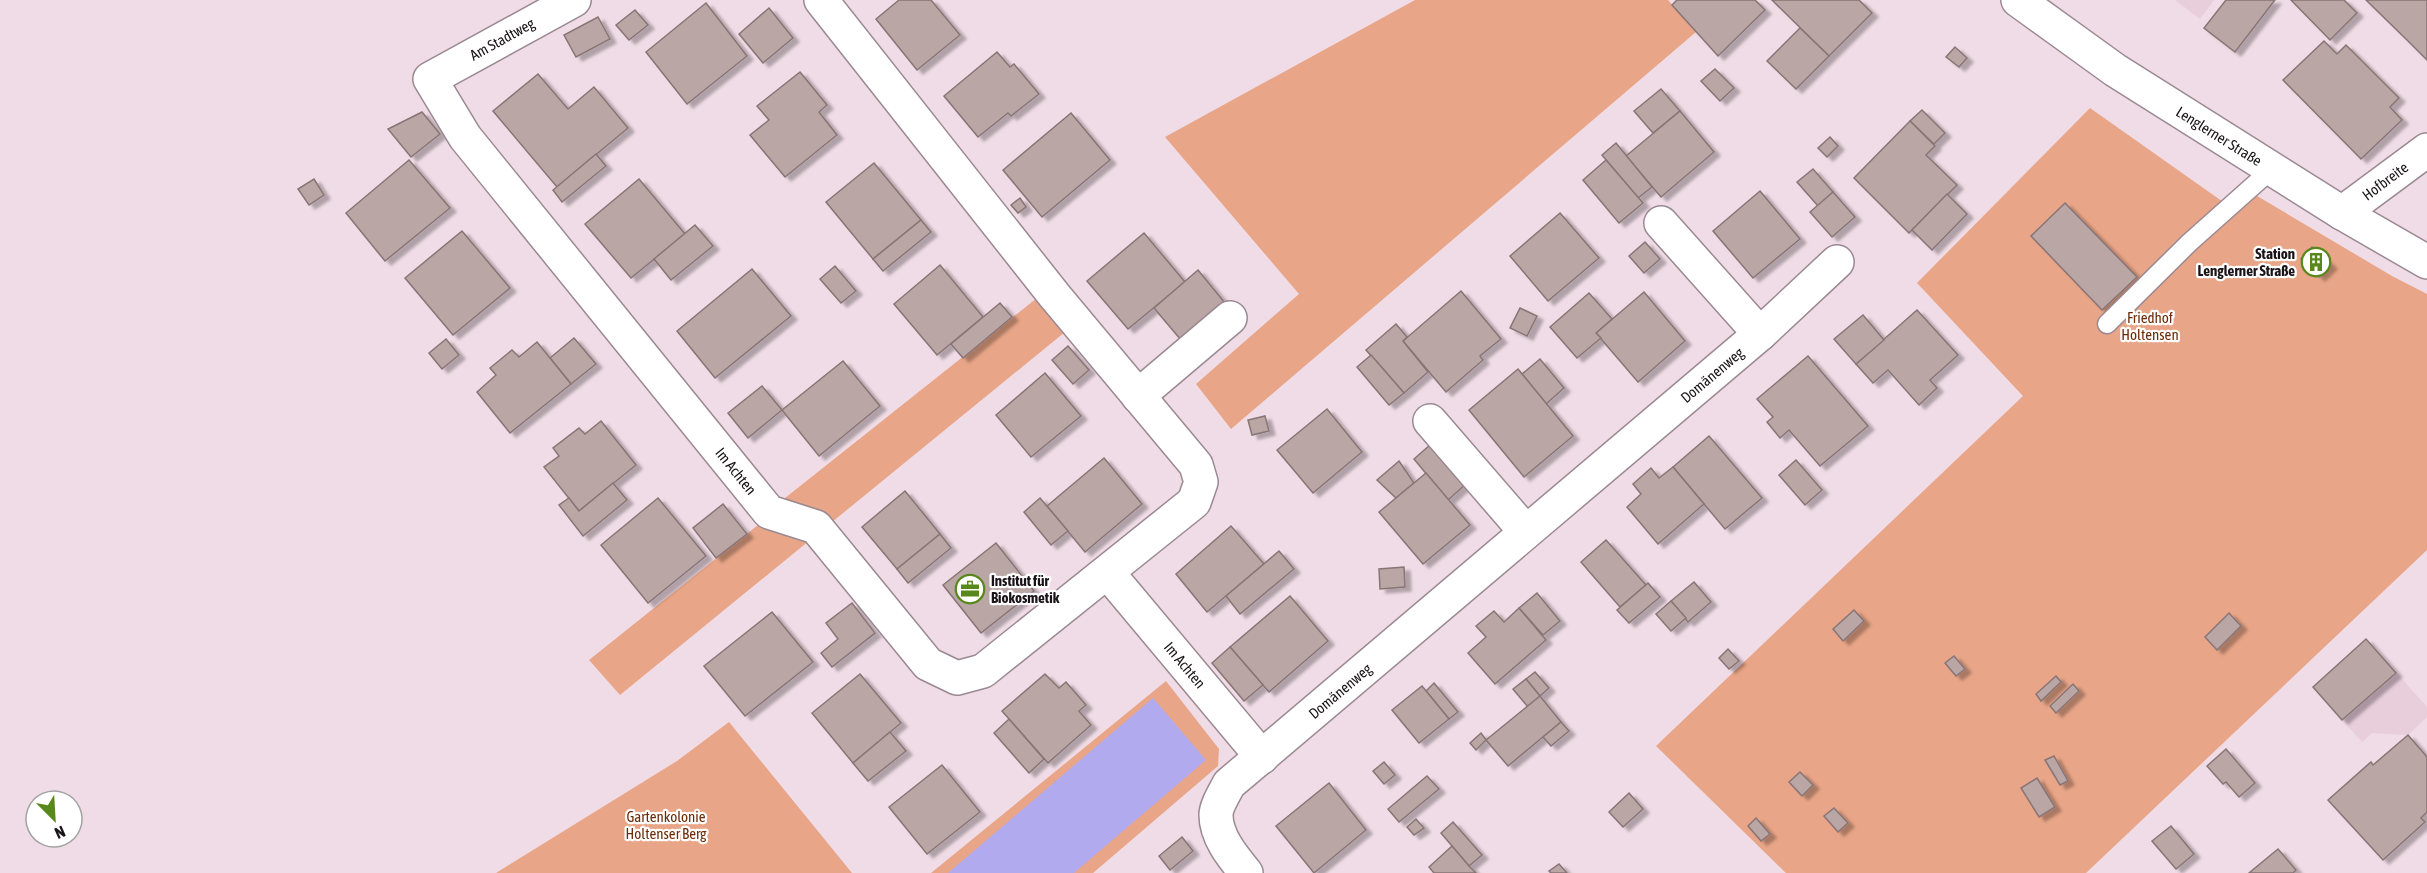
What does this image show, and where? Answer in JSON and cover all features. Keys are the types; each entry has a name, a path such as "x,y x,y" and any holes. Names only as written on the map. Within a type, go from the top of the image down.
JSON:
{"street":[{"name":"Am Stadtweg","path":"430,79 574,0"},
{"name":"Im Achten","path":"430,79 465,137 769,512 816,527 928,664 957,678 983,671 1108,573 1194,502 1201,482 1196,465 1054,295 821,0"},
{"name":"Lenglerner Straße","path":"2018,0 2115,70 2343,213 2427,262"},
{"name":"Hofbreite","path":"2343,213 2427,150"},
{"path":"1661,223 1760,334"},
{"name":"Domänenweg","path":"1246,873 1221,836 1215,813 1229,784 1760,334 1838,262"},
{"path":"1138,396 1230,318"},
{"path":"1430,421 1526,532"},
{"name":"Im Achten","path":"1108,573 1262,757"}],"lane":[{"path":"2107,324 2190,242 2272,169"}],"shaded area":[{"path":"2175,0 2214,0 2200,19"},
{"path":"2366,639 2427,707 2427,717 2408,735 2372,733 2362,742 2313,687"},
{"path":"1153,698 1206,760 1074,873 948,873"}],"green space":[{"path":"1415,0 1668,0 1696,32 1231,429 1196,384 1299,294 1165,137"},
{"name":"Friedhof Holtensen","path":"2090,108 2226,204 2252,193 2392,276 2427,294 2427,550 2086,873 1786,873 1656,746 2023,396 1917,283"},
{"path":"1037,298 1065,332 620,695 589,660 763,521 780,502"},
{"path":"1166,681 1219,749 1218,766 1093,873 931,873"},
{"name":"Gartenkolonie Holtenser Berg","path":"729,722 852,873 496,873 677,761"}],"building":[{"path":"899,0 931,0 960,35 917,70 876,19"},
{"path":"1677,0 1755,0 1765,10 1718,56 1672,5"},
{"path":"1772,0 1859,0 1872,13 1829,56"},
{"path":"2226,0 2275,0 2235,52 2204,28"},
{"path":"2291,0 2344,0 2357,13 2330,40"},
{"path":"2366,0 2427,0 2427,60 2407,40"},
{"path":"706,3 747,56 687,104 646,52"},
{"path":"769,8 793,38 763,63 739,34"},
{"path":"635,10 648,25 629,40 616,25"},
{"path":"598,17 610,39 576,57 564,35"},
{"path":"1800,28 1829,56 1796,89 1767,61"},
{"path":"2324,41 2337,54 2346,45 2399,98 2390,107 2402,120 2361,159 2283,80"},
{"path":"1955,47 1967,58 1959,67 1946,57"},
{"path":"997,52 1010,67 1014,64 1039,94 1011,116 1008,113 978,137 944,96"},
{"path":"1715,69 1734,88 1720,101 1701,81"},
{"path":"800,72 827,105 819,112 837,135 785,177 750,135 769,120 757,106"},
{"path":"538,74 568,109 594,87 628,128 557,187 493,111"},
{"path":"1661,89 1680,111 1653,133 1634,111"},
{"path":"1922,110 1945,133 1934,144 1910,121"},
{"path":"1680,111 1714,152 1661,197 1626,156"},
{"path":"422,112 440,134 411,157 388,129"},
{"path":"1071,113 1110,160 1042,217 1003,170"},
{"path":"1910,121 1935,146 1926,155 1957,185 1909,233 1854,178"},
{"path":"1830,137 1838,146 1827,157 1818,148"},
{"path":"1616,143 1652,187 1638,198 1602,155"},
{"path":"596,154 606,166 562,202 553,190"},
{"path":"409,160 450,208 385,261 346,213"},
{"path":"1606,160 1643,203 1619,223 1583,180"},
{"path":"874,163 921,220 873,259 826,202"},
{"path":"1813,169 1833,192 1818,206 1797,182"},
{"path":"314,179 324,195 309,205 298,189"},
{"path":"639,179 685,234 631,278 585,224"},
{"path":"1760,191 1800,239 1753,278 1713,231"},
{"path":"1833,192 1855,217 1832,237 1810,212"},
{"path":"1947,194 1967,214 1932,250 1912,230"},
{"path":"1020,198 1026,207 1018,213 1011,205"},
{"path":"2065,203 2137,277 2102,310 2031,236"},
{"path":"1560,213 1599,258 1548,301 1510,256"},
{"path":"921,220 931,232 883,271 873,259"},
{"path":"695,225 713,246 671,280 654,259"},
{"path":"462,231 510,288 453,335 405,278"},
{"path":"1144,233 1185,282 1128,329 1087,281"},
{"path":"1645,242 1660,259 1644,273 1629,256"},
{"name":"Station Lenglerner Straße","path":"2312,247 2331,265 2319,277 2301,259"},
{"path":"940,265 983,317 937,355 894,304"},
{"path":"835,266 856,291 841,303 820,279"},
{"path":"752,269 791,316 715,378 677,331"},
{"path":"1198,270 1225,303 1181,340 1154,308"},
{"path":"1461,291 1501,339 1480,356 1483,360 1446,392 1403,341"},
{"path":"1644,292 1685,341 1638,382 1596,333"},
{"path":"1589,293 1612,319 1596,333 1601,338 1577,358 1550,327"},
{"path":"1000,303 1012,317 963,358 951,344"},
{"path":"1520,308 1537,316 1527,336 1510,328"},
{"path":"1917,310 1958,355 1930,380 1937,388 1919,405 1888,370 1873,383 1856,364"},
{"path":"1863,315 1884,340 1856,364 1834,339"},
{"path":"1396,324 1407,337 1403,341 1428,372 1404,393 1366,350"},
{"path":"574,338 596,364 571,384 550,358"},
{"path":"446,339 459,355 442,369 429,353"},
{"path":"537,342 571,384 510,433 477,392 496,375 490,368 512,350 519,357"},
{"path":"1068,346 1089,370 1073,384 1052,360"},
{"path":"1371,355 1404,393 1389,405 1357,367"},
{"path":"1808,356 1868,426 1820,466 1789,430 1780,438 1767,422 1773,417 1757,399"},
{"path":"1540,359 1564,388 1546,404 1522,374"},
{"path":"843,361 880,406 819,456 782,410"},
{"path":"1518,369 1573,436 1524,477 1469,410"},
{"path":"1045,373 1081,416 1031,457 996,415"},
{"path":"762,386 782,410 748,438 728,413"},
{"path":"1327,409 1362,452 1313,493 1277,450"},
{"path":"1265,416 1269,431 1252,435 1248,420"},
{"path":"601,421 636,465 579,511 544,467 559,456 553,448 579,428 585,434"},
{"path":"1709,436 1762,498 1725,529 1673,467"},
{"path":"1431,444 1466,484 1448,500 1414,459"},
{"path":"1104,458 1142,504 1085,552 1047,506"},
{"path":"1796,460 1822,490 1805,505 1779,475"},
{"path":"1399,461 1414,483 1396,498 1377,480"},
{"path":"1673,467 1704,504 1658,544 1627,507 1641,494 1633,484 1651,468 1659,478"},
{"path":"1426,473 1470,525 1423,564 1379,512"},
{"path":"613,483 627,500 583,536 559,505 569,498 579,511"},
{"path":"905,491 940,534 897,569 862,527"},
{"path":"658,498 706,556 648,603 601,545"},
{"path":"1040,498 1068,531 1051,545 1024,512"},
{"path":"723,504 747,534 716,558 693,528"},
{"path":"1231,526 1264,564 1207,612 1176,574"},
{"path":"940,534 951,548 908,583 897,569"},
{"path":"1606,540 1646,585 1620,607 1581,562"},
{"path":"996,543 1034,591 981,633 943,585"},
{"path":"1279,551 1294,569 1240,614 1226,596"},
{"path":"1404,567 1405,587 1380,589 1379,569"},
{"path":"1694,582 1711,602 1688,622 1671,601"},
{"path":"1648,583 1660,597 1629,623 1617,610"},
{"path":"1537,593 1560,621 1543,635 1519,608"},
{"path":"1290,596 1328,641 1269,692 1230,647"},
{"path":"1671,601 1686,618 1671,631 1656,614"},
{"path":"852,603 875,633 832,667 821,653 838,639 826,623"},
{"path":"1519,608 1546,640 1495,684 1468,653 1486,637 1476,626 1494,611 1504,622"},
{"path":"1854,610 1864,621 1843,641 1833,629"},
{"path":"772,612 813,662 745,716 704,666"},
{"path":"2229,613 2241,626 2217,650 2205,637"},
{"path":"2366,639 2396,673 2342,720 2313,687"},
{"path":"1230,647 1263,685 1244,701 1212,663"},
{"path":"1728,649 1739,661 1729,669 1719,658"},
{"path":"1954,656 1965,669 1956,676 1945,663"},
{"path":"1535,672 1549,688 1540,696 1526,679"},
{"path":"860,674 901,723 853,763 812,713"},
{"path":"1045,674 1059,688 1066,682 1086,705 1079,711 1091,725 1048,763 1002,711"},
{"path":"2056,676 2061,682 2041,701 2036,694"},
{"path":"1526,679 1540,696 1528,707 1513,689"},
{"path":"1434,683 1458,712 1449,719 1426,691"},
{"path":"2073,684 2079,691 2056,713 2050,706"},
{"path":"1422,686 1449,719 1419,743 1392,710"},
{"path":"1540,696 1561,722 1508,766 1486,740"},
{"path":"1009,719 1044,759 1029,773 994,733"},
{"path":"1561,722 1569,731 1551,746 1543,737"},
{"path":"890,732 906,751 868,781 853,763"},
{"path":"1481,733 1486,740 1476,750 1470,743"},
{"path":"2408,735 2427,757 2427,812 2421,818 2425,822 2383,860 2328,800 2371,762 2373,765"},
{"path":"2226,749 2255,783 2239,797 2207,766"},
{"path":"2054,756 2068,781 2060,785 2045,760"},
{"path":"1384,762 1395,775 1384,784 1373,771"},
{"path":"942,765 980,812 927,854 889,807"},
{"path":"1800,772 1813,785 1802,796 1789,782"},
{"path":"1427,776 1439,789 1399,822 1388,809"},
{"path":"2037,778 2055,807 2039,817 2021,788"},
{"path":"1329,783 1366,830 1314,873 1276,826"},
{"path":"1629,793 1643,809 1623,827 1609,812"},
{"path":"1834,808 1848,823 1838,832 1824,816"},
{"path":"1756,818 1770,834 1761,841 1748,826"},
{"path":"1416,819 1424,828 1414,835 1407,827"},
{"path":"1453,822 1482,855 1469,866 1441,833"},
{"path":"2171,826 2194,854 2176,869 2152,841"},
{"path":"1182,837 1193,851 1170,870 1159,856"},
{"path":"1452,846 1476,873 1434,873 1429,867"},
{"path":"2278,849 2296,870 2293,873 2249,873"},
{"path":"1559,864 1567,873 1549,871"}],"place":[{"name":"Station Lenglerner Straße","path":"2316,262"},
{"name":"Institut für Biokosmetik","path":"970,589"}]}
